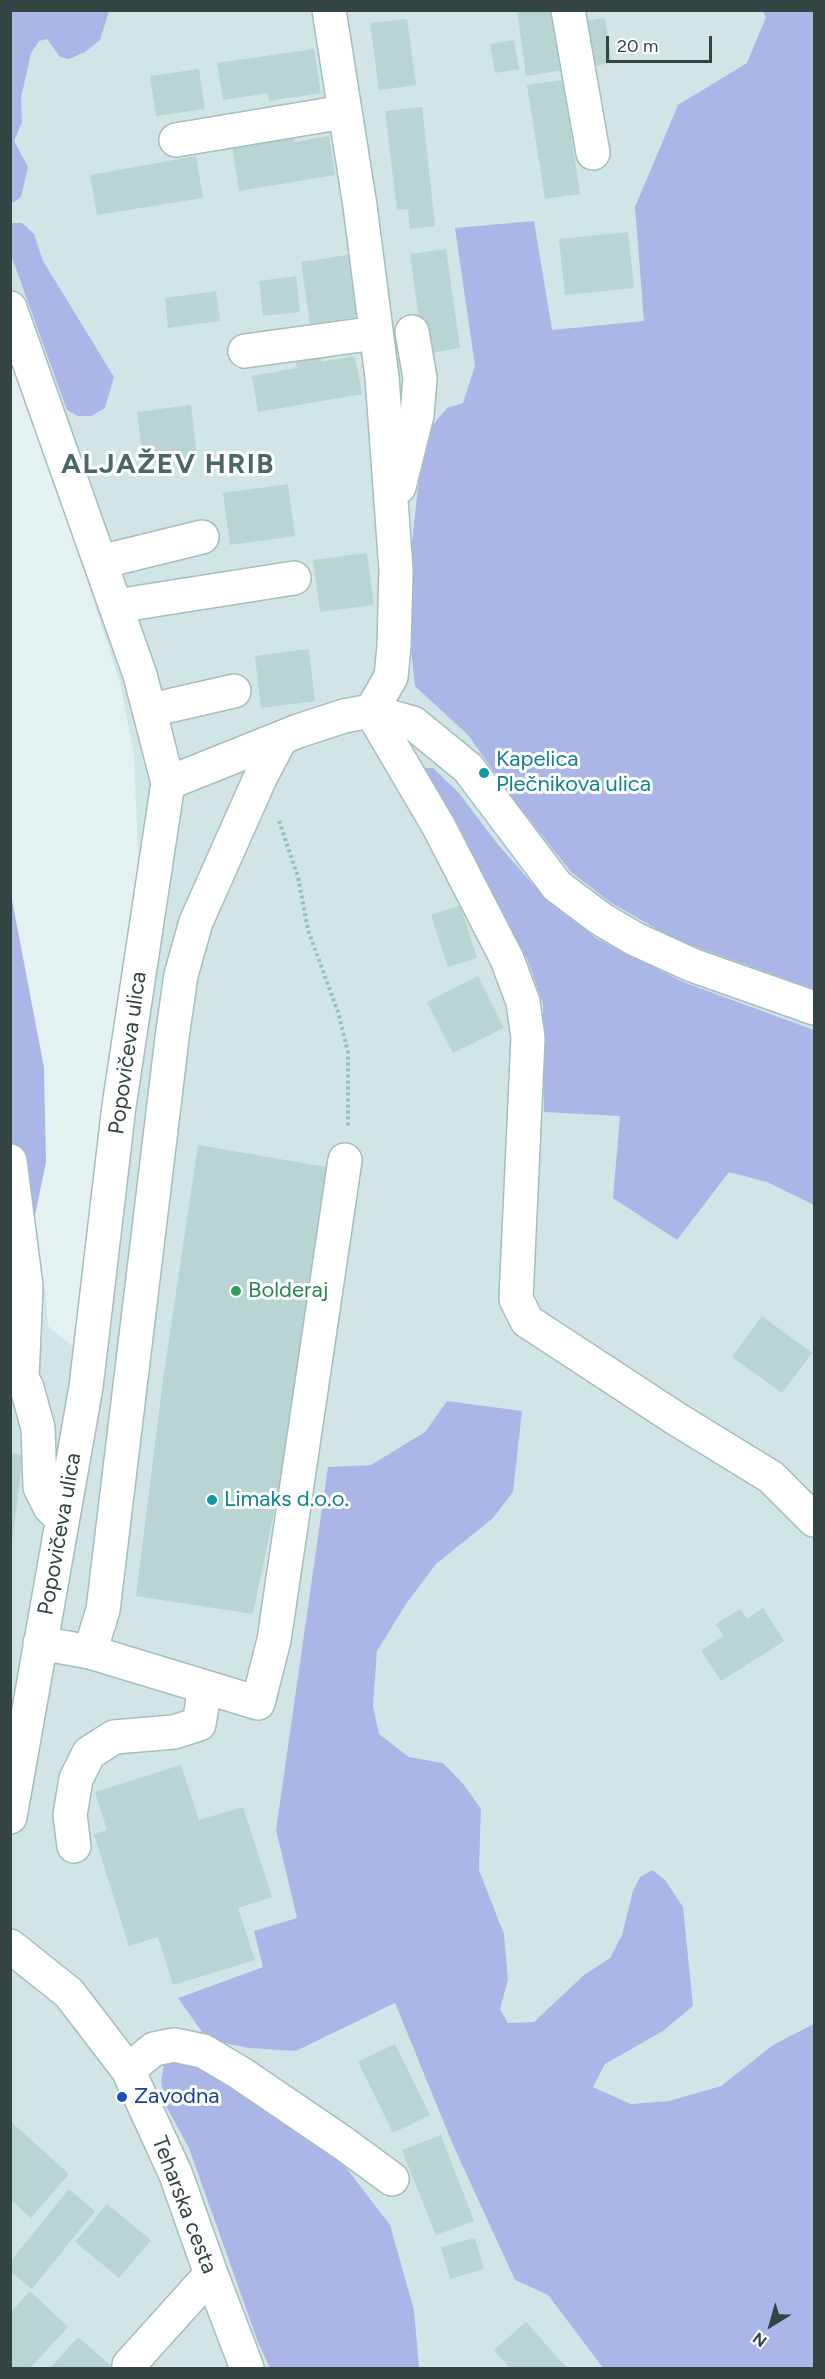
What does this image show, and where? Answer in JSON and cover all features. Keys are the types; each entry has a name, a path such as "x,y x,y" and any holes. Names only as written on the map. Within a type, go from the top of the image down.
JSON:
{"street":[{"path":"329,10 360,206 382,377 396,570 394,646 390,677 371,711"},
{"path":"568,10 592,153"},
{"path":"176,140 344,112"},
{"name":"Popovičeva ulica","path":"10,308 151,710 168,783 119,1106 86,1388 10,1817"},
{"path":"392,515 417,415 420,378 412,332"},
{"path":"245,351 376,333"},
{"path":"100,562 202,537"},
{"path":"116,606 294,578"},
{"path":"151,710 234,691"},
{"path":"371,711 439,827 507,959 523,1002 528,1038 516,1299 527,1321 675,1418 771,1477 814,1520"},
{"path":"168,783 281,738 344,716 371,711 413,723 468,768 557,886 601,919 635,939 692,965 814,1008"},
{"path":"90,1652 103,1610 181,975 196,922 261,776 281,738"},
{"path":"40,1643 90,1652 258,1703 264,1688 274,1641 345,1160"},
{"path":"10,1161 26,1286 16,1376 27,1388 38,1428 40,1487 50,1507 62,1519"},
{"path":"75,1846 70,1815 76,1779 88,1753 114,1737 174,1732 200,1724 205,1687"},
{"name":"Teharska cesta","path":"10,1946 69,1993 128,2070 176,2175 211,2274 235,2361"},
{"path":"128,2070 154,2049 174,2045 203,2051 250,2079 392,2179"},
{"path":"129,2365 211,2274"}],"path":[{"path":"261,776 290,849 308,930 338,1012 348,1052 349,1109 345,1160"}],"shaded area":[{"path":"11,10 109,11 100,40 85,52 69,59 60,57 47,39 39,41 31,53 21,98 22,122 14,141 28,167 21,197 11,204"},
{"path":"11,11 814,11 814,2044 773,2045 721,2086 669,2101 631,2104 593,2086 508,2023 500,2009 508,1980 504,1934 479,1870 481,1809 443,1763 409,1757 379,1734 373,1706 377,1651 315,1558 276,1830 297,1918 263,1967 179,1997 296,2051 395,2003 453,2145 515,2280 548,2295 603,2368 11,2368 11,1246 31,1235 46,1296 48,1326 78,1351 105,1083 139,878 134,754 120,683 63,505 11,358"},
{"path":"763,11 814,11 814,989 674,939 610,902 571,872 510,795 469,736 415,686 411,648 409,568 424,435 447,408 463,403 475,366 455,228 534,221 552,330 644,321 635,207 678,105 747,63 766,17"},
{"path":"10,223 22,223 34,234 43,261 114,377 105,408 91,416 78,416 67,410 11,255"},
{"path":"423,768 433,768 458,792 499,846 548,901 596,938 683,982 814,1030 814,1205 767,1182 729,1172 677,1240 613,1198 620,1116 544,1112 543,1004 527,959"},
{"path":"10,889 44,1068 46,1162 31,1235 10,1246"},
{"path":"447,1401 522,1411 513,1492 493,1518 436,1564 406,1604 377,1651 373,1706 379,1734 409,1757 443,1763 464,1785 481,1809 479,1870 504,1934 508,1980 500,2009 508,2023 534,2022 584,1975 610,1958 622,1935 633,1891 640,1877 652,1870 665,1880 683,1907 693,2006 663,2031 605,2064 593,2087 631,2104 669,2101 721,2086 773,2045 814,2024 814,2368 603,2368 548,2295 515,2280 453,2145 395,2003 296,2051 248,2048 207,2039 178,1998 263,1967 254,1931 297,1918 276,1830 328,1467 371,1465 425,1432"},
{"path":"172,2057 192,2058 337,2156 390,2225 414,2310 419,2368 270,2368 258,2342 189,2148 165,2104 161,2081 164,2065"}],"building":[{"path":"517,10 555,10 564,70 526,76"},
{"path":"605,18 612,63 592,66 584,21"},
{"path":"407,19 416,85 379,90 370,23"},
{"path":"514,40 519,69 495,73 490,44"},
{"path":"314,49 321,93 269,101 268,93 223,100 217,63"},
{"path":"199,69 205,109 156,116 150,76"},
{"path":"563,80 580,194 545,199 527,85"},
{"path":"422,107 435,226 410,229 408,209 397,210 385,111"},
{"path":"293,135 295,142 329,136 335,175 239,191 232,145"},
{"path":"196,156 203,198 97,215 90,175"},
{"path":"628,232 634,288 565,295 559,239"},
{"path":"446,249 460,348 424,354 410,254"},
{"path":"348,255 357,317 310,324 301,262"},
{"path":"296,276 300,312 263,316 259,281"},
{"path":"216,291 220,321 168,328 165,298"},
{"path":"320,354 321,362 355,356 362,394 258,412 252,376 297,368 295,358"},
{"path":"191,405 197,457 144,464 137,412"},
{"path":"288,484 295,536 230,545 223,493"},
{"path":"367,553 374,605 320,612 313,560"},
{"path":"309,649 315,701 261,708 255,656"},
{"path":"460,905 477,958 448,967 431,915"},
{"path":"478,976 504,1028 453,1053 427,1002"},
{"path":"198,1145 332,1168 296,1405 253,1614 136,1596 163,1380"},
{"path":"762,1316 812,1353 782,1393 732,1357"},
{"path":"10,1453 23,1455 12,1543 10,1543"},
{"path":"763,1608 784,1641 721,1681 701,1650 724,1636 716,1624 740,1609 747,1619"},
{"path":"181,1765 199,1820 243,1807 272,1897 238,1908 255,1960 173,1985 158,1937 129,1946 94,1834 107,1830 95,1792"},
{"path":"395,2044 430,2115 393,2133 358,2062"},
{"path":"10,2121 69,2174 31,2218 10,2199"},
{"path":"441,2135 474,2221 436,2235 402,2150"},
{"path":"69,2189 95,2211 32,2289 10,2271 10,2262"},
{"path":"107,2204 151,2240 119,2278 75,2242"},
{"path":"475,2238 484,2269 450,2279 441,2247"},
{"path":"30,2291 68,2327 30,2368 10,2368 10,2313"},
{"path":"526,2322 567,2368 510,2368 494,2350"},
{"path":"78,2337 114,2368 50,2368"}],"place":[{"name":"Kapelica Plečnikova ulica","path":"484,773"},
{"name":"Bolderaj","path":"236,1291"},
{"name":"Limaks d.o.o.","path":"212,1500"},
{"name":"Zavodna","path":"122,2097"}],"district":[{"name":"ALJAŽEV HRIB","path":"168,465"}]}
